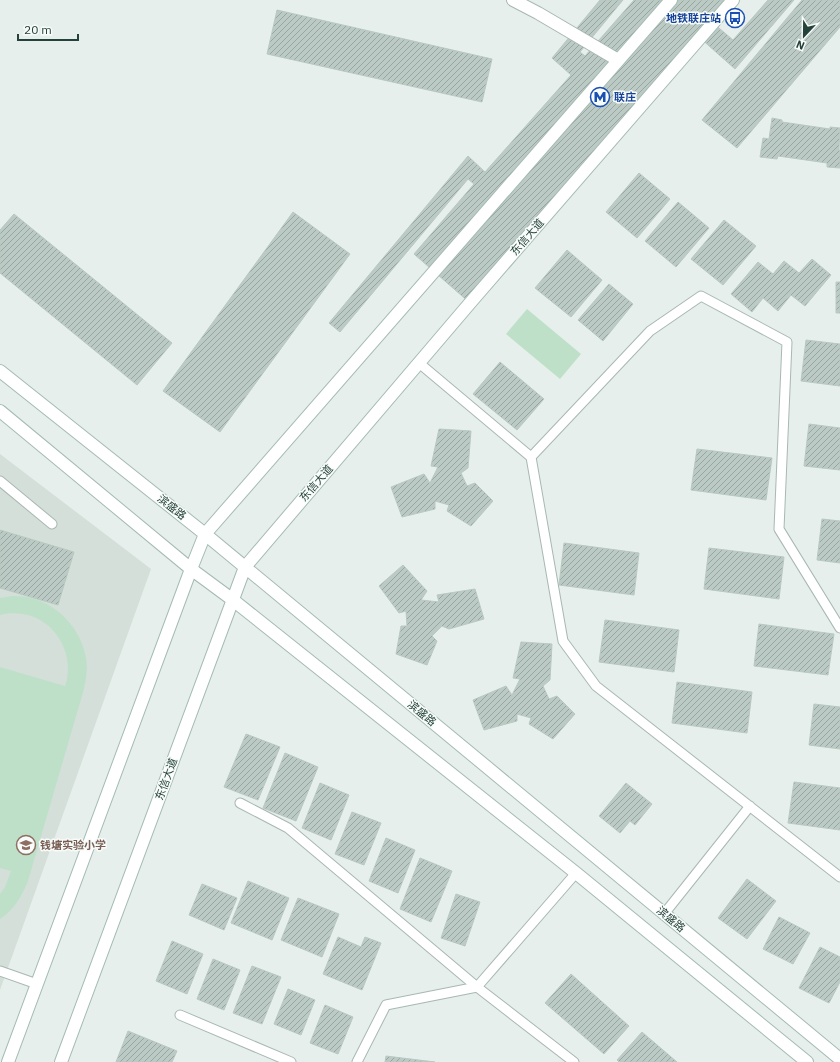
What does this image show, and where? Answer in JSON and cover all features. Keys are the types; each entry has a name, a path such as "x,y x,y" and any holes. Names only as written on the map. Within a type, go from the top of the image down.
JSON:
{"main road":[{"path":"514,0 618,60"},
{"path":"8,1062 191,569 206,534 671,0"},
{"name":"东信大道","path":"61,1062 245,567 733,0"},
{"name":"滨盛路","path":"0,371 206,534 840,1059"},
{"path":"0,411 191,569 233,600 576,873 807,1062"}],"lane":[{"path":"531,457 650,331 701,296 787,342 779,529 840,628"},
{"path":"419,363 531,457 562,641 596,686 840,877"},
{"path":"0,481 52,524"},
{"path":"240,803 288,828 477,987 574,1062"},
{"path":"664,914 750,806"},
{"path":"357,1062 386,1005 477,987 576,873"},
{"path":"0,971 38,984"},
{"path":"180,1015 291,1062"}],"shaded area":[{"name":"钱塘实验小学","path":"0,454 151,569 0,990"}],"green space":[{"path":"527,309 581,354 560,379 506,334"},
{"path":"12,596 38,600 58,611 66,618 79,637 87,662 87,670 84,689 28,881 17,902 0,919 0,894 5,887 11,871 0,868 0,667 65,686 68,674 68,662 65,651 53,630 34,617 11,613 0,615 0,598"}],"building":[{"name":"联庄","path":"600,0 623,0 580,52 585,56 634,0 731,0 712,22 733,40 768,0 794,0 735,69 699,37 470,303 414,254 474,184 468,179 340,332 329,323 468,156 485,172 571,75 552,58"},
{"path":"802,0 840,0 840,27 737,148 702,120"},
{"path":"277,10 492,59 482,102 267,54"},
{"path":"772,118 782,120 782,122 830,129 830,127 840,128 840,168 827,167 827,163 778,156 777,159 760,157 763,138 769,139"},
{"path":"639,173 670,199 637,238 606,212"},
{"path":"678,202 709,228 676,267 645,241"},
{"path":"293,212 350,254 220,432 163,391"},
{"path":"14,214 172,343 137,385 0,273 0,230"},
{"path":"724,220 756,246 723,285 691,259"},
{"path":"567,250 602,280 571,317 535,288"},
{"path":"812,259 831,275 805,306 791,295 778,311 763,298 752,312 731,294 758,262 773,274 784,261 799,273"},
{"path":"836,282 840,282 840,313 836,313"},
{"path":"609,284 633,304 603,341 578,320"},
{"path":"806,340 840,344 840,386 801,381"},
{"path":"500,362 544,399 517,430 473,394"},
{"path":"809,424 840,428 840,470 804,466"},
{"path":"439,429 471,431 468,468 461,473 467,486 475,483 493,501 471,526 447,511 449,505 435,501 435,509 402,517 391,487 424,474 430,483 438,467 431,466"},
{"path":"697,449 772,458 766,500 691,490"},
{"path":"822,519 840,521 840,563 817,560"},
{"path":"0,530 74,552 58,605 0,588"},
{"path":"564,543 639,553 634,595 559,585"},
{"path":"709,548 784,557 779,599 704,589"},
{"path":"403,565 427,591 421,600 439,602 437,595 475,589 484,619 449,629 442,626 432,636 437,641 427,665 396,654 401,626 407,626 406,611 399,613 379,586"},
{"path":"605,620 679,630 674,672 599,662"},
{"path":"759,624 834,634 828,675 754,666"},
{"path":"521,642 552,644 550,680 543,686 549,699 557,696 575,714 553,739 529,724 531,718 517,714 517,721 484,730 473,700 506,686 512,695 520,679 513,678"},
{"path":"677,682 752,692 747,733 672,723"},
{"path":"814,704 840,707 840,749 809,745"},
{"path":"246,734 280,747 258,800 224,787"},
{"path":"285,753 318,767 296,821 263,808"},
{"path":"794,782 840,788 840,830 788,823"},
{"path":"320,783 349,795 331,840 302,828"},
{"path":"626,783 652,804 635,825 630,821 620,833 599,816"},
{"path":"352,812 381,823 364,865 335,854"},
{"path":"386,838 415,850 398,893 369,881"},
{"path":"420,858 452,871 431,922 400,909"},
{"path":"747,879 776,901 747,939 718,918"},
{"path":"248,881 289,898 272,940 231,923"},
{"path":"202,884 237,898 224,930 189,915"},
{"path":"456,894 480,902 465,946 441,938"},
{"path":"298,898 339,914 322,957 281,940"},
{"path":"779,917 810,933 793,964 763,949"},
{"path":"338,937 361,947 365,937 381,943 362,990 323,974"},
{"path":"172,941 203,954 187,994 156,981"},
{"path":"820,947 840,957 840,982 829,1003 799,988"},
{"path":"213,959 240,970 224,1010 197,999"},
{"path":"252,966 281,977 262,1024 233,1013"},
{"path":"571,974 629,1026 604,1054 545,1003"},
{"path":"288,989 315,1000 301,1035 274,1024"},
{"path":"325,1005 353,1017 338,1054 310,1043"},
{"path":"128,1031 177,1051 172,1062 116,1062"},
{"path":"642,1032 677,1062 619,1062 617,1060"},
{"path":"386,1056 435,1062 385,1062"}],"place":[{"name":"地铁联庄站","path":"735,18"},
{"name":"联庄","path":"600,97"},
{"name":"钱塘实验小学","path":"26,845"}]}
